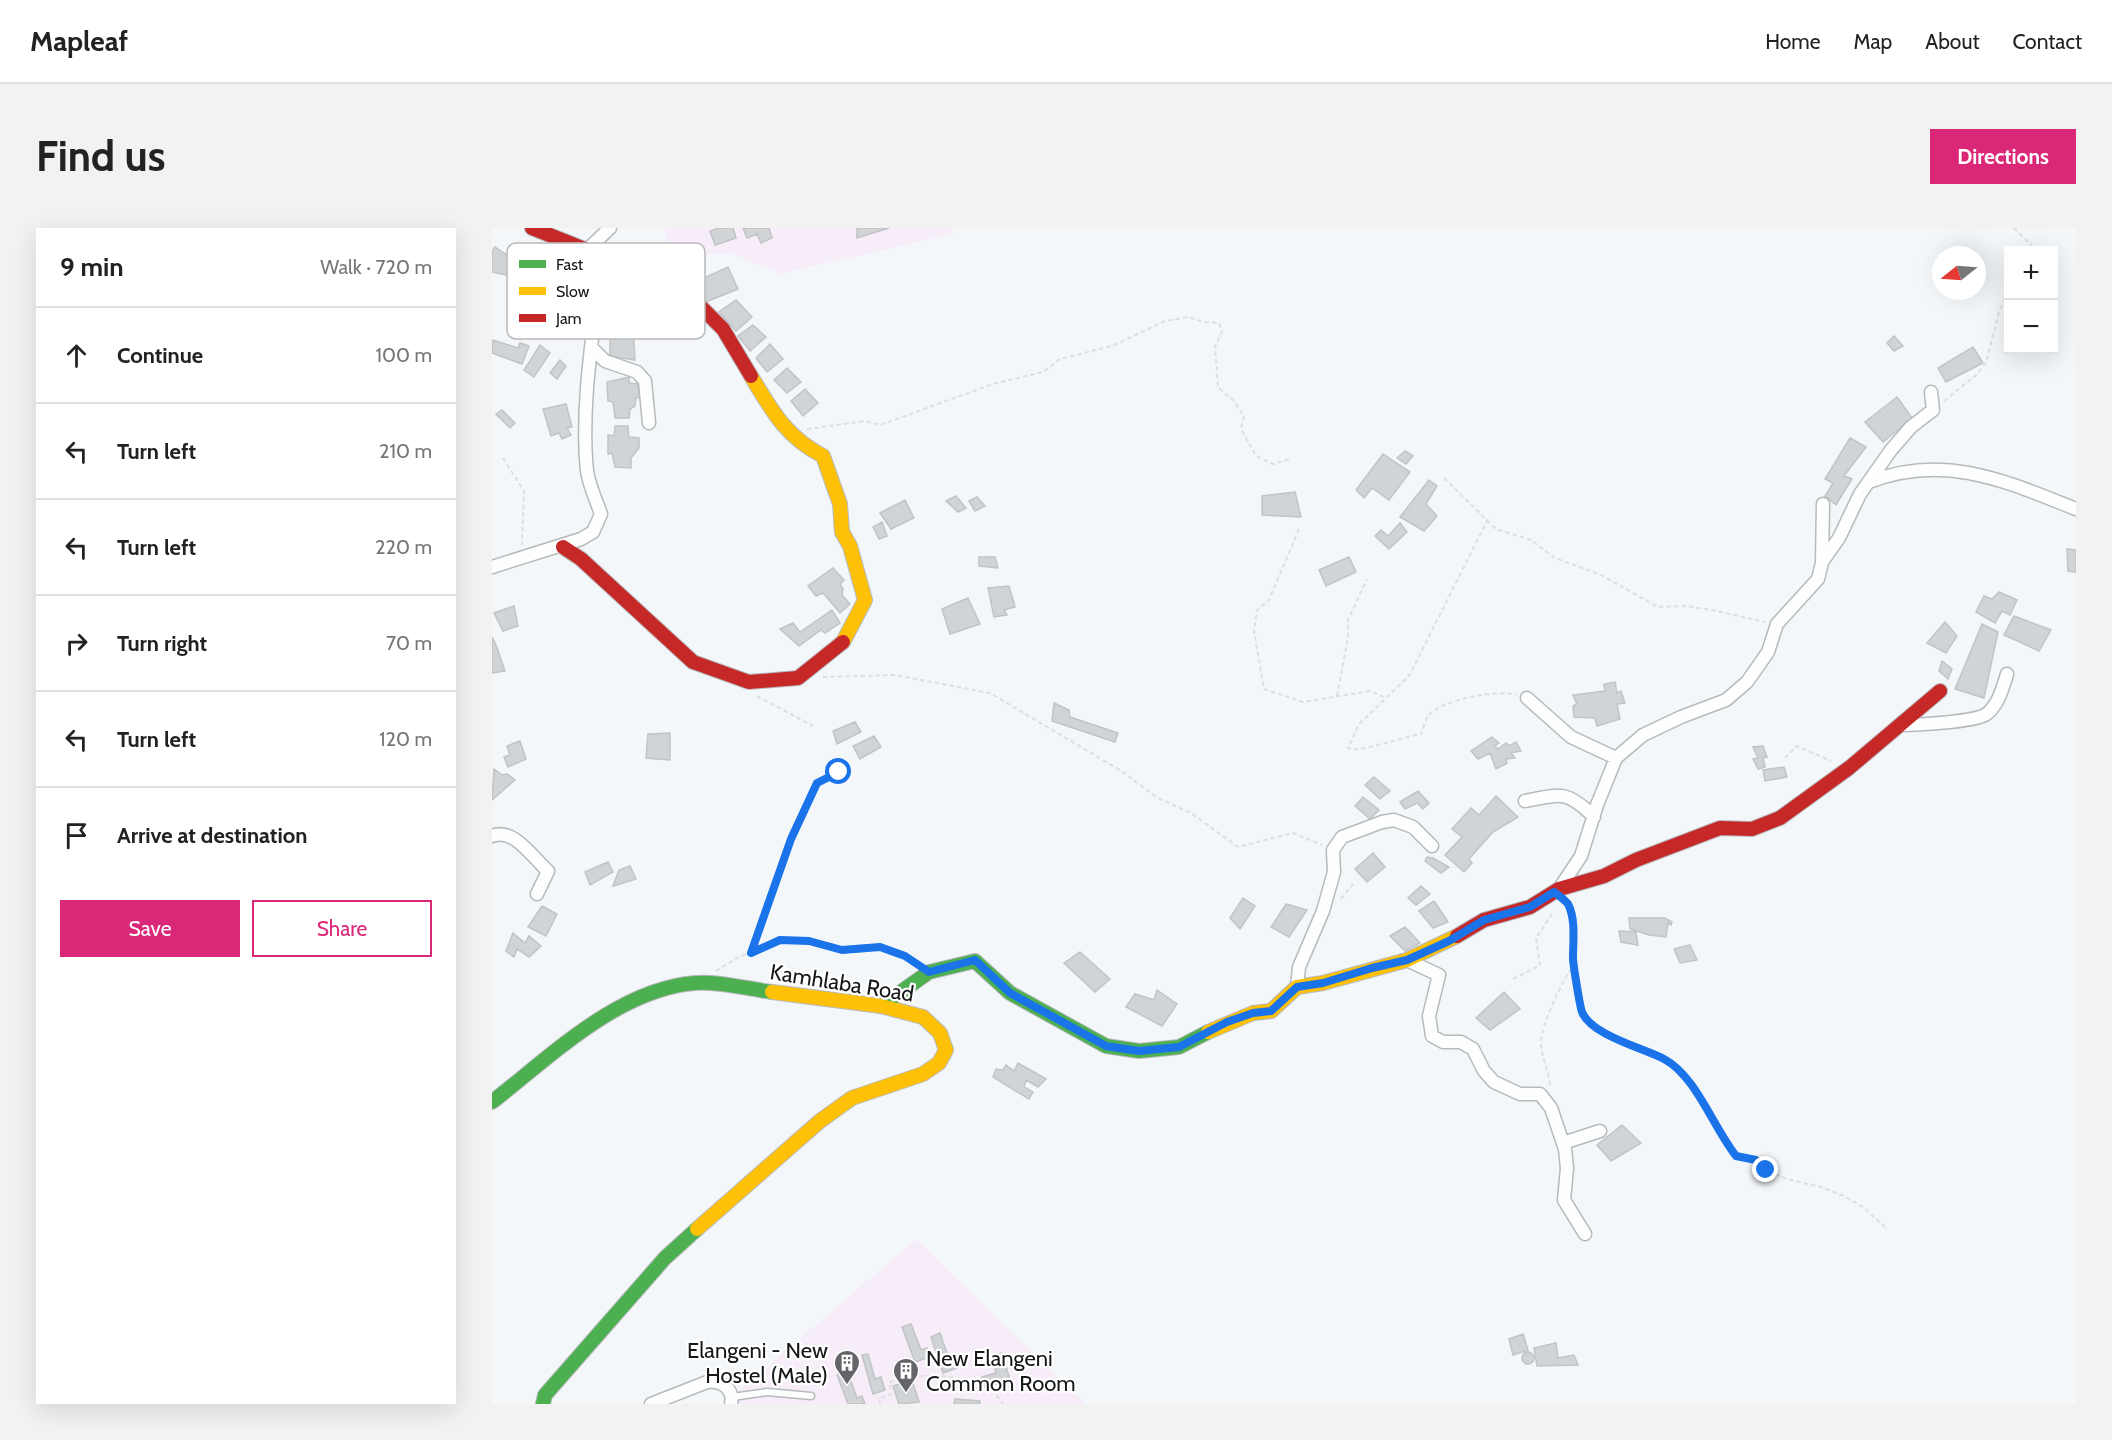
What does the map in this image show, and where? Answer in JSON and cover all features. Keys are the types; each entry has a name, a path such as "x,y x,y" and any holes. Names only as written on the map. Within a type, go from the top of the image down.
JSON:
{"street":[{"path":"532,228 570,243"},
{"path":"594,243 609,228"},
{"path":"563,547 581,559 693,662 749,682 798,678 846,640 865,600 850,546 842,532 840,504 830,471 823,456 800,444 773,412 723,329 705,311"},
{"path":"492,567 563,547 592,532 601,514 587,472 592,339"},
{"path":"591,347 605,361 637,372 645,381 649,423"},
{"path":"1822,564 1839,538 1869,482 1911,427 1933,410 1931,392"},
{"path":"1869,482 1890,474 1941,468 2010,483 2076,508"},
{"path":"1558,893 1581,856 1616,758 1643,735 1681,717 1726,700 1747,682 1768,652 1777,624 1818,579 1822,564 1823,504"},
{"path":"1900,725 1942,723 1984,716 1994,706 2007,674"},
{"path":"881,1006 929,972 975,960 1010,993 1106,1046 1139,1051 1179,1047 1227,1022 1253,1013 1271,1011 1297,987 1323,983 1407,960 1449,941 1484,920 1530,907 1636,860 1720,828 1752,829 1780,818 1849,768 1940,691"},
{"path":"1527,698 1571,737 1616,758"},
{"path":"1525,801 1559,794 1578,801 1594,817"},
{"path":"1297,987 1299,968 1323,911 1334,872 1333,850 1342,837 1350,832 1394,820 1413,827 1432,846"},
{"path":"492,836 498,833 511,836 548,871 537,894"},
{"path":"1407,960 1439,975 1429,1016 1432,1036 1443,1042 1466,1044 1476,1052 1484,1071 1494,1082 1520,1094 1540,1094 1551,1108 1563,1143 1568,1168 1564,1200 1585,1234"},
{"name":"Kamhlaba Road","path":"492,1102 590,1025 653,991 696,983 881,1006 922,1017 940,1033 946,1050 939,1063 923,1074 852,1098 820,1121 753,1178 665,1258 545,1395 543,1404"},
{"path":"1563,1143 1600,1131"},
{"path":"651,1404 707,1382 717,1381 728,1387 732,1400"}],"lane":[{"path":"732,1400 767,1392 811,1396"}],"path":[{"path":"2014,228 2032,246"},
{"path":"1933,410 1975,376 1986,363 1999,312 2005,300"},
{"path":"789,430 866,421 880,425 993,384 1043,372 1060,359 1112,345 1165,321 1188,317 1203,322 1219,323 1222,331 1215,347 1218,387 1234,401 1244,416 1241,429 1256,456 1273,465 1290,459"},
{"path":"503,458 524,490 524,535 520,560"},
{"path":"1444,478 1496,529 1531,540 1555,558 1601,575 1658,607 1685,606 1777,624"},
{"path":"1488,519 1408,676 1359,724 1348,745 1351,751 1360,751 1374,745 1421,734 1428,716 1440,707 1474,696 1510,693 1527,698"},
{"path":"1299,529 1269,600 1257,610 1254,631 1264,689 1303,702 1371,691 1386,698"},
{"path":"1337,696 1348,638 1348,620 1367,579"},
{"path":"798,678 895,675 990,693 1123,772 1156,797 1191,813 1238,847 1293,833 1333,850"},
{"path":"750,692 813,726"},
{"path":"1785,759 1797,746 1849,768"},
{"path":"751,953 791,839 817,783 839,772"},
{"path":"1513,979 1540,965 1536,938 1547,925 1558,893 1568,904 1573,929 1574,965 1582,1012 1590,1023 1643,1052 1663,1059 1680,1071 1692,1083 1698,1098 1736,1156 1756,1160 1766,1170 1787,1179 1821,1187 1844,1196 1863,1207 1885,1227"},
{"path":"696,983 780,940 809,941 842,950 880,947 905,956 929,972"},
{"path":"1551,1108 1550,1079 1541,1044 1552,1006 1565,976 1574,965"},
{"path":"880,1404 879,1399 891,1394 890,1382 932,1375 939,1378 956,1378 982,1389 993,1390 1003,1404"}],"shaded area":[{"path":"665,228 951,228 953,234 780,274 730,253 705,256 705,243 666,243"},
{"path":"916,1239 1086,1404 731,1404 732,1397"}],"building":[{"path":"719,228 733,228 736,238 715,245 710,231"},
{"path":"743,228 769,228 772,238 761,243 757,234 747,238"},
{"path":"857,228 889,228 857,238"},
{"path":"495,247 507,255 506,275 492,272 492,251"},
{"path":"728,267 738,289 705,302 705,278"},
{"path":"736,300 752,317 736,331 719,312"},
{"path":"753,325 766,337 750,351 738,336"},
{"path":"1894,336 1903,346 1894,351 1887,343"},
{"path":"610,339 634,339 635,360 610,356"},
{"path":"493,340 518,348 520,343 529,346 522,364 492,353"},
{"path":"770,344 783,359 767,372 756,358"},
{"path":"540,345 550,353 534,377 524,370"},
{"path":"1973,347 1983,363 1946,382 1938,368"},
{"path":"560,360 566,366 557,379 550,373"},
{"path":"787,368 801,382 787,393 774,380"},
{"path":"629,377 629,383 637,384 641,397 636,398 635,406 630,409 629,418 615,418 613,402 608,401 607,382"},
{"path":"805,389 818,403 803,416 791,401"},
{"path":"1897,397 1912,418 1883,442 1865,422"},
{"path":"566,404 572,427 567,428 571,435 562,439 559,433 551,436 543,409"},
{"path":"502,410 515,423 510,428 496,414"},
{"path":"615,426 628,426 629,437 639,438 639,448 631,458 631,468 615,467 612,453 608,454 608,435 614,436"},
{"path":"1850,438 1866,447 1844,476 1852,479 1836,505 1825,496 1833,483 1825,479"},
{"path":"1405,451 1413,456 1406,464 1397,458"},
{"path":"1383,454 1410,472 1389,500 1372,488 1364,498 1356,490"},
{"path":"1429,480 1437,486 1426,504 1437,516 1424,531 1400,517"},
{"path":"1295,492 1301,517 1262,515 1262,496"},
{"path":"956,496 966,508 958,512 946,501"},
{"path":"977,497 985,506 975,511 969,501"},
{"path":"905,500 914,518 891,529 880,513"},
{"path":"882,522 887,536 879,539 873,527"},
{"path":"1400,523 1407,532 1389,549 1375,536 1381,530 1388,536"},
{"path":"2067,549 2076,550 2076,572 2068,571"},
{"path":"979,557 995,557 998,568 979,566"},
{"path":"1349,557 1356,572 1326,586 1319,570"},
{"path":"833,568 844,580 840,584 843,589 842,595 850,604 840,613 823,593 816,596 808,586"},
{"path":"1009,586 1015,607 1004,610 1007,615 994,617 988,588"},
{"path":"1999,592 2017,600 2010,615 2002,611 1995,623 1976,612 1984,596 1992,599"},
{"path":"968,598 980,624 950,634 942,609"},
{"path":"514,606 518,626 503,631 494,613"},
{"path":"832,610 840,623 825,633 821,630 799,646 780,629 793,623 800,632"},
{"path":"2014,616 2051,630 2039,651 2004,635"},
{"path":"1945,622 1957,636 1946,653 1927,643"},
{"path":"1982,624 1998,632 1984,698 1955,689"},
{"path":"492,637 496,645 505,671 492,673"},
{"path":"1942,661 1952,669 1948,679 1939,671"},
{"path":"1615,682 1617,693 1621,691 1625,703 1617,704 1620,719 1597,726 1595,718 1574,717 1573,706 1577,704 1573,695 1605,691 1604,684"},
{"path":"1054,703 1069,710 1070,717 1118,733 1115,742 1052,721"},
{"path":"855,722 861,732 837,744 833,731"},
{"path":"670,733 670,760 646,758 648,734"},
{"path":"874,736 881,747 860,759 853,746"},
{"path":"1492,737 1499,743 1495,746 1498,749 1506,743 1509,746 1516,742 1521,751 1511,753 1515,758 1506,759 1507,763 1496,769 1490,753 1478,759 1471,751"},
{"path":"520,741 526,759 508,767 504,757 510,755 507,746"},
{"path":"1763,746 1767,757 1763,758 1765,767 1758,769 1753,759 1758,758 1753,747"},
{"path":"1784,767 1787,777 1765,781 1763,770"},
{"path":"494,769 515,780 492,800"},
{"path":"1374,777 1390,791 1380,799 1365,785"},
{"path":"1418,791 1429,803 1423,809 1417,803 1405,809 1400,802"},
{"path":"1496,796 1518,817 1493,832 1469,859 1472,863 1464,872 1445,855 1462,837 1452,829 1471,808 1479,815"},
{"path":"1363,797 1379,810 1370,819 1355,806"},
{"path":"1373,853 1385,867 1367,882 1355,869"},
{"path":"1427,857 1449,867 1441,873 1425,861"},
{"path":"608,862 613,872 590,885 585,872"},
{"path":"630,866 636,879 613,886 619,870"},
{"path":"1421,886 1430,894 1416,905 1408,898"},
{"path":"1243,898 1255,906 1240,929 1230,918"},
{"path":"1434,901 1448,922 1433,928 1419,911"},
{"path":"1286,904 1307,910 1289,937 1271,927"},
{"path":"542,906 557,914 546,936 528,927"},
{"path":"1629,918 1665,918 1672,922 1671,925 1668,923 1666,937 1630,929"},
{"path":"1405,927 1420,943 1405,951 1390,936"},
{"path":"1619,931 1636,932 1638,945 1621,942"},
{"path":"513,933 525,943 529,936 541,946 529,957 517,949 514,957 506,951"},
{"path":"1690,945 1697,960 1680,963 1674,949"},
{"path":"1080,952 1110,979 1095,992 1064,963"},
{"path":"1157,990 1177,1004 1162,1026 1126,1007 1135,994 1154,1000"},
{"path":"1504,992 1520,1009 1490,1030 1476,1018"},
{"path":"1018,1063 1046,1079 1038,1087 1026,1080 1024,1087 1033,1092 1029,1099 993,1077 996,1069 1003,1070 1006,1065 1014,1071"},
{"path":"1622,1125 1641,1143 1611,1161 1597,1145"},
{"path":"911,1324 921,1350 927,1348 930,1357 915,1362 902,1327"},
{"path":"940,1333 949,1359 954,1358 957,1368 943,1373 931,1337"},
{"path":"1523,1334 1528,1350 1513,1355 1509,1339"},
{"path":"1556,1343 1558,1358 1574,1355 1578,1365 1537,1366 1534,1348"},
{"path":"1530,1352 1534,1358 1530,1364 1526,1364 1522,1356"},
{"path":"1002,1353 1010,1380 985,1387 982,1377 996,1373 992,1356"},
{"path":"868,1354 875,1379 881,1377 885,1390 873,1394 862,1355"},
{"name":"Elangeni - New Hostel (Male)","path":"847,1371 857,1398 862,1396 865,1404 848,1404 837,1375"},
{"name":"New Elangeni Common Room","path":"912,1380 919,1402 899,1404 893,1386"},
{"path":"955,1399 980,1401 980,1404 954,1404"}],"traffic: fast":[{"path":"881,1006 929,972 975,961 1010,993 1106,1046 1139,1051 1179,1047 1208,1032"},
{"path":"492,1102 586,1028 612,1011 639,998 667,988 695,983 724,984 772,992"},
{"path":"543,1404 545,1395 665,1258 697,1229"}],"traffic: slow":[{"path":"751,376 773,412 789,432 823,456 840,504 842,532 850,546 865,600 843,642"},
{"path":"1208,1032 1253,1013 1271,1011 1297,987 1323,983 1407,960 1457,936"},
{"path":"697,1229 820,1121 852,1098 923,1074 939,1063 946,1050 940,1033 923,1017 881,1006 772,992"}],"traffic: jam":[{"path":"532,228 570,243"},
{"path":"705,311 723,329 751,376"},
{"path":"563,547 581,559 693,662 749,682 798,678 843,642"},
{"path":"1457,936 1484,920 1530,907 1559,889 1604,876 1636,860 1720,828 1752,829 1780,818 1849,768 1940,691"}],"place":[{"name":"Elangeni - New Hostel (Male)","path":"847,1386"},
{"name":"New Elangeni Common Room","path":"906,1394"}],"route":[{"path":"839,772 817,783 791,839 751,953 780,940 809,941 842,950 880,947 905,956 929,972 975,960 1010,993 1106,1046 1139,1051 1179,1047 1227,1022 1253,1013 1271,1011 1297,987 1323,983 1407,960 1449,941 1484,920 1530,907 1554,892 1568,904 1573,929 1574,970 1582,1012 1590,1023 1643,1052 1663,1059 1680,1071 1692,1083 1698,1098 1716,1122 1736,1156 1756,1160 1766,1170"}]}
